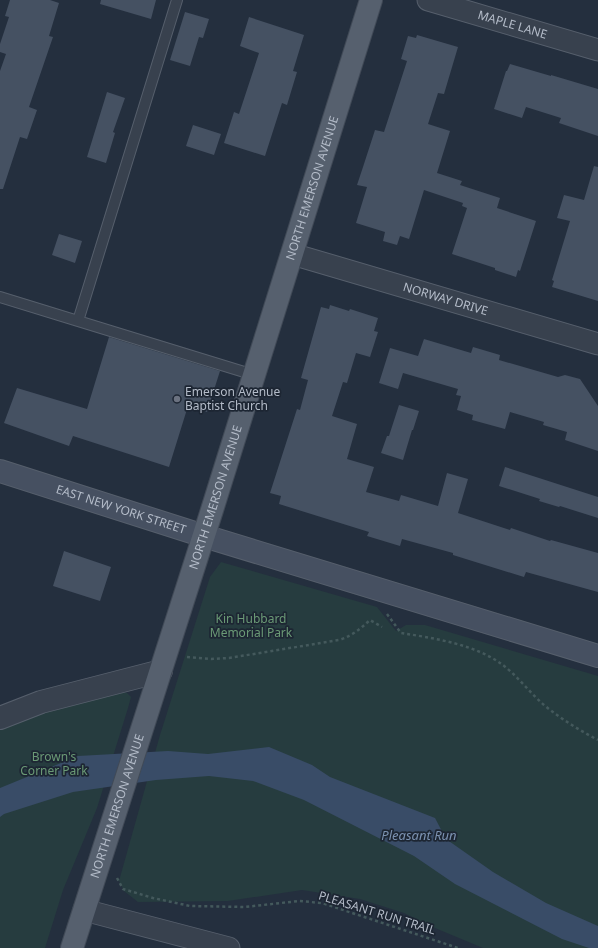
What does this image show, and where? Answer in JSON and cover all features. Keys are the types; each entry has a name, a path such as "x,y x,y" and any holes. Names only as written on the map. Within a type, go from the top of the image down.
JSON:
{"main road":[{"name":"NORTH EMERSON AVENUE","path":"72,948 204,536 371,0"},
{"name":"EAST NEW YORK STREET","path":"0,471 204,536 598,656"}],"street":[{"name":"MAPLE LANE","path":"428,0 598,50"},
{"name":"NORWAY DRIVE","path":"292,254 598,344"},
{"path":"0,718 41,702 161,671"},
{"path":"84,910 229,948"}],"lane":[{"path":"78,321 177,0"},
{"path":"0,297 254,374"}],"path":[{"path":"385,610 401,633 438,639 481,652 500,663 544,705 561,718 598,740"},
{"path":"184,656 211,660 339,640 349,637 370,620 382,627"},
{"name":"PLEASANT RUN TRAIL","path":"112,881 115,874 123,889 153,898 190,906 245,907 299,901 322,903 458,948"}],"green space":[{"name":"Kin Hubbard Memorial Park","path":"221,562 377,607 396,631 406,625 425,625 598,676 598,948 483,948 404,913 360,899 302,890 228,901 138,902 124,891 119,881 160,735 210,577"},
{"name":"Brown's Corner Park","path":"117,691 127,693 131,697 128,708 97,808 63,890 45,948 0,948 0,727 48,706"}],"water":[{"name":"Pleasant Run","path":"269,747 312,765 330,777 435,818 446,839 493,872 546,903 598,926 598,948 589,948 562,939 455,884 414,856 304,800 253,781 209,776 156,780 73,792 4,814 0,817 0,788 78,756 168,751 208,754"}],"building":[{"path":"10,0 50,0 59,3 49,36 53,37 29,107 37,110 27,139 20,137 3,189 0,189 0,71 6,54 0,52 0,44 9,17 5,16"},
{"path":"101,0 156,0 151,19 100,4"},
{"path":"185,12 209,19 203,38 199,37 190,66 170,60"},
{"path":"249,17 304,35 293,71 297,72 287,105 282,103 265,156 224,143 234,112 239,114 259,53 240,46"},
{"path":"417,35 458,47 444,94 438,93 428,124 450,131 437,173 462,181 460,185 500,198 497,208 536,221 520,271 518,270 516,277 495,270 495,268 452,254 467,208 462,206 463,203 424,190 409,239 400,236 397,245 383,241 385,232 356,223 367,187 357,185 375,130 384,132 407,61 401,59 408,36 416,38"},
{"path":"510,64 598,89 598,136 559,123 561,118 526,107 522,118 494,109 506,71"},
{"path":"107,92 125,98 113,132 115,133 106,163 87,157"},
{"path":"193,125 221,134 214,155 186,146"},
{"path":"594,166 598,167 598,301 552,287 554,281 552,280 570,221 557,218 564,195 584,200"},
{"path":"59,234 82,241 75,263 52,255"},
{"path":"330,305 349,311 350,309 378,318 374,331 378,332 370,357 356,353 347,383 343,382 332,416 357,424 347,459 374,467 366,492 399,501 401,495 438,506 447,473 468,479 458,513 510,530 511,528 550,541 551,540 598,553 598,592 526,572 524,577 453,555 453,553 402,539 400,546 367,536 369,532 279,504 281,496 270,493 297,409 300,410 308,380 301,378 321,307 329,309"},
{"name":"Emerson Avenue Baptist Church","path":"109,337 220,371 207,412 188,406 169,467 73,436 69,446 4,423 17,388 87,409"},
{"path":"424,339 471,353 473,347 500,355 499,360 558,377 565,375 580,379 598,406 598,451 565,440 567,432 543,425 544,422 510,412 505,429 472,420 473,415 457,410 461,396 456,395 458,389 403,373 398,389 379,383 390,348 418,356"},
{"path":"399,405 419,411 403,460 381,453 387,436 389,436"},
{"path":"505,467 598,497 598,518 539,501 540,499 499,486"},
{"path":"64,551 111,567 100,601 53,586"}],"place":[{"name":"Emerson Avenue Baptist Church","path":"177,399"}]}
